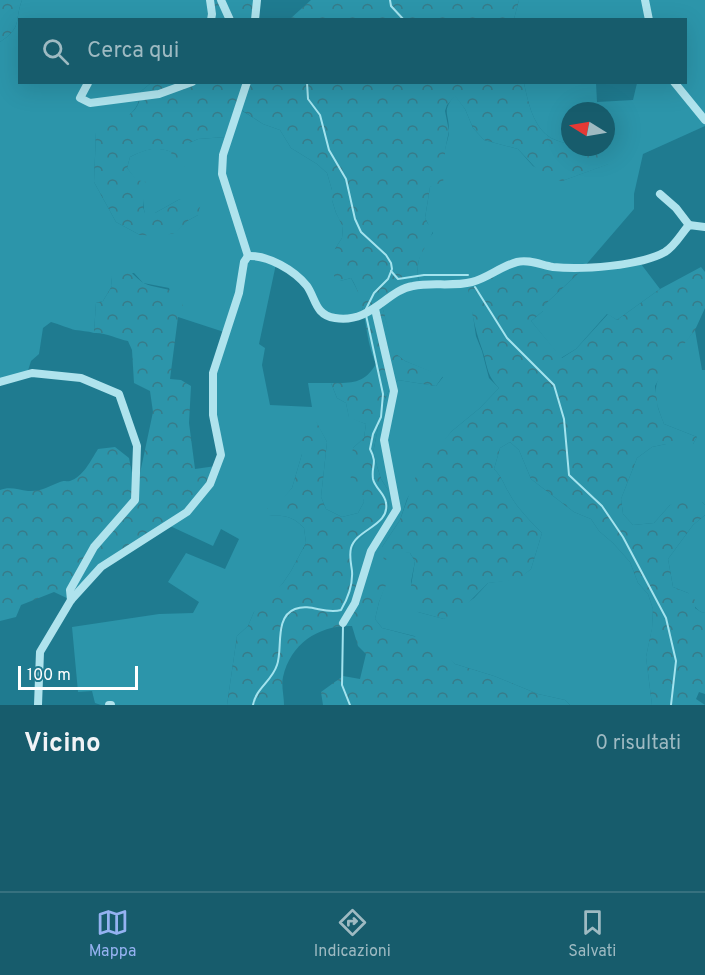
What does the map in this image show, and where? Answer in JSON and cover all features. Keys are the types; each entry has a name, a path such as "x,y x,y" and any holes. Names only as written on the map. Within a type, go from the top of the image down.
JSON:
{"street":[{"path":"210,0 211,18"},
{"path":"221,0 229,18"},
{"path":"255,18 257,0"},
{"path":"645,0 649,18"},
{"path":"87,84 80,98 90,103 159,94 186,84"},
{"path":"246,84 223,154 222,174 248,256"},
{"path":"676,84 705,120"},
{"path":"660,194 676,208 689,225 705,227"},
{"path":"38,705 40,652 71,600 101,567 187,512 210,484 220,455 213,415 213,374 239,293 244,262 248,256 257,255 270,260 293,274 306,284 320,312 338,319 361,315 374,309 406,286 427,283 457,285 474,282 517,262 526,261 551,267 581,268 647,260 674,246 689,225"},
{"path":"343,623 355,603 371,550 397,508 384,440 394,391 374,309"},
{"path":"0,382 32,373 42,374 81,378 119,394 137,446 135,500 94,547 70,590 71,600"}],"green space":[{"path":"0,0 22,0 15,28 0,42"},
{"path":"22,0 214,0 212,18 18,18 18,84 150,84 140,92 136,108 131,113 96,132 94,182 116,222 140,235 174,233 198,215 180,199 155,213 145,213 141,190 127,168 130,157 147,150 160,149 189,158 189,143 198,139 225,137 236,107 263,124 280,130 291,148 327,173 332,190 332,200 343,226 342,238 335,249 340,281 351,278 362,299 363,312 349,319 318,311 307,287 276,264 259,344 265,348 262,365 270,405 312,407 308,383 331,383 337,398 346,403 349,417 366,424 364,438 353,448 364,502 358,513 342,517 326,509 321,497 327,442 316,422 302,454 292,488 269,516 284,516 296,521 304,528 306,543 283,583 254,612 248,626 237,636 227,705 101,705 95,703 92,691 78,692 72,627 159,614 193,613 199,602 168,582 186,553 225,569 239,539 221,529 213,546 170,526 216,466 218,446 211,409 224,332 178,317 169,288 143,283 134,273 111,277 112,286 103,301 96,303 94,333 75,330 51,322 43,328 39,354 31,361 26,377 0,381 0,42 15,28"},
{"path":"214,0 259,0 258,18 212,18"},
{"path":"311,0 519,0 514,18 291,18"},
{"path":"519,0 705,0 705,126 643,154 634,194 634,209 584,267 638,260 660,289 617,320 607,314 576,349 561,358 531,321 543,311 542,307 583,269 472,309 476,336 489,378 499,388 480,408 452,431 440,446 407,499 400,520 382,547 410,553 415,561 411,582 418,612 444,619 474,598 488,583 518,579 531,569 542,533 516,504 494,469 500,448 510,442 519,450 531,479 574,512 591,519 599,531 630,562 638,583 648,594 653,609 652,629 646,657 652,705 570,705 565,700 538,694 494,676 455,664 414,636 382,628 375,619 387,580 359,588 351,581 351,555 355,543 387,514 390,493 381,479 373,453 382,407 389,390 398,380 436,386 443,377 405,361 394,353 381,302 399,287 419,280 420,255 433,233 425,218 430,187 440,179 444,170 445,150 449,136 448,105 455,95 465,109 473,128 484,140 518,149 533,166 562,181 608,164 604,156 615,156 615,102 597,102 633,100 637,84 687,84 687,18 514,18"},
{"path":"150,84 524,84 536,121 545,133 561,142 561,156 609,156 609,164 562,181 545,178 518,149 484,140 473,128 465,109 455,96 447,105 445,111 449,131 443,182 430,187 425,218 428,224 434,227 418,264 419,281 399,287 381,302 395,353 405,361 443,376 436,386 398,380 389,390 382,407 373,453 381,479 390,493 387,514 355,543 351,555 351,580 359,588 379,577 388,580 375,619 382,628 432,641 455,664 494,676 538,694 565,700 570,705 323,705 321,692 343,676 360,679 366,654 358,646 352,626 328,629 308,638 300,646 287,665 283,677 284,705 227,705 237,636 248,626 257,605 283,583 306,543 304,528 300,524 288,517 268,516 265,510 280,501 292,488 302,454 298,444 302,434 311,423 316,421 327,442 321,497 326,509 342,517 358,513 364,502 361,492 351,483 350,464 353,448 364,438 366,424 349,418 346,403 337,398 331,383 362,379 376,364 356,288 351,278 340,281 335,279 331,264 335,249 342,238 343,227 332,200 332,190 327,173 291,148 280,130 263,124 237,107 225,137 198,139 189,143 189,158 184,167 174,163 171,152 166,150 150,150 130,157 127,168 137,180 146,182 143,207 145,213 155,213 180,199 201,203 198,215 187,221 175,233 160,236 140,235 116,222 94,182 96,133 87,127 88,121 123,117 130,114 139,102 140,92"},
{"path":"524,84 596,84 597,102 561,102 561,142 551,138 536,121"},
{"path":"512,261 584,268 543,306 543,311 531,321 562,358 576,349 608,314 617,320 660,289 701,267 705,272 705,308 695,330 664,370 655,386 658,408 664,424 697,437 693,444 666,444 652,447 637,458 621,499 623,514 633,525 654,523 670,505 683,499 702,502 705,505 705,515 693,525 668,559 673,587 688,593 696,601 695,608 705,613 705,694 699,692 696,699 705,705 652,705 646,657 653,609 648,594 638,583 630,562 599,531 591,519 574,512 531,479 519,450 510,442 500,448 494,469 516,504 542,533 531,569 518,580 488,583 459,612 444,619 418,612 408,605 415,561 410,553 398,552 384,561 382,547 400,520 415,478 426,460 452,431 480,408 499,388 488,370 475,325 467,283"},
{"path":"127,269 142,282 175,292 179,297 183,314 178,317 170,379 181,380 191,386 189,423 195,469 216,466 203,494 179,517 114,558 71,600 54,592 21,605 16,617 0,621 0,490 11,488 37,491 62,481 70,481 83,472 98,449 115,447 129,458 132,473 139,478 153,412 150,391 134,383 132,350 128,341 94,333 96,303 103,301 112,286 111,277 115,270"},
{"path":"695,330 702,370 705,370 705,505 702,502 670,505 654,523 633,525 623,514 621,499 637,458 652,447 666,444 693,444 697,437 664,424 656,397 661,374"},
{"path":"705,515 705,613 696,608 688,593 673,587 668,559 693,525"}],"waterway":[{"path":"390,0 391,6 402,18"},
{"path":"307,84 308,99 320,115 329,150 346,179 355,219 361,232 386,255 391,263 392,269 388,279 374,293 366,309"},
{"path":"391,271 398,279 424,275 468,275"},
{"path":"475,287 507,338 554,385 564,419 569,475 602,506 623,537 666,618 676,661 671,705"},
{"path":"253,705 257,694 275,671 279,658 280,634 288,613 301,608 341,610 352,581 351,548 359,536 378,522 386,511 385,500 373,479 374,461 370,449 373,434 381,417 383,394 366,315"},
{"path":"343,625 342,685 350,705"}]}
